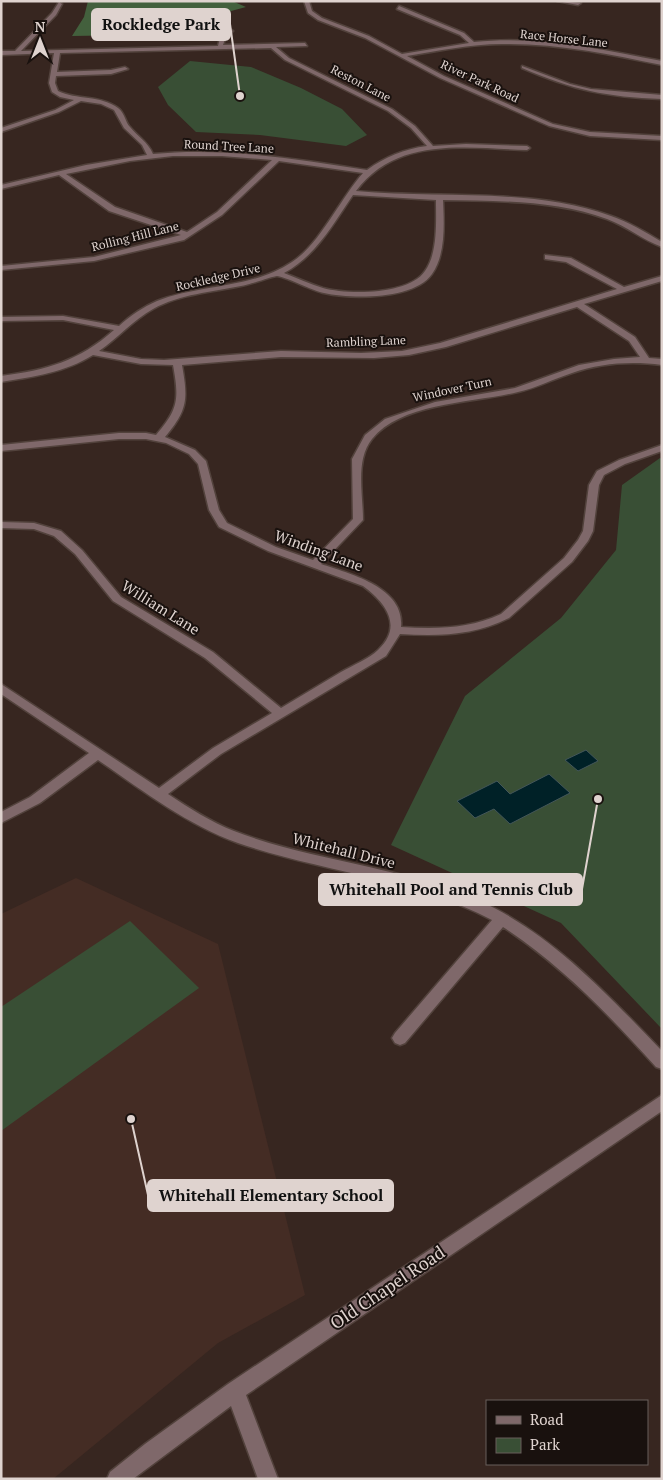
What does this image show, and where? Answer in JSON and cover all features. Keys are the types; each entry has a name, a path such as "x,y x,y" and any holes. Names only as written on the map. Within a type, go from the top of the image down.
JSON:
{"street":[{"name":"River Park Road","path":"306,1 310,12 320,19 367,37 457,84 551,125 590,134 662,138"},
{"path":"558,1 578,3"},
{"path":"16,53 54,14 59,4"},
{"path":"399,8 462,34 473,44"},
{"path":"220,48 222,39 230,32"},
{"name":"Race Horse Lane","path":"403,55 473,44 503,42 555,45 662,63"},
{"path":"1,53 305,45"},
{"name":"Reston Lane","path":"273,47 287,59 390,110 413,127 432,148"},
{"path":"57,52 52,86 56,92 65,97 107,105 117,110 125,126 145,143 151,156"},
{"path":"524,67 566,84 594,91 662,97"},
{"path":"54,74 111,72 125,69"},
{"path":"1,130 57,111 79,100"},
{"name":"Rockledge Drive","path":"1,379 44,372 93,352 141,313 159,303 258,280 278,273 302,258 313,247 369,172 393,157 432,148 527,148"},
{"name":"Round Tree Lane","path":"1,187 151,156 211,153 277,159 369,172"},
{"name":"Rolling Hill Lane","path":"1,268 94,258 160,244 188,235 217,215 277,159"},
{"path":"62,174 112,208 188,235"},
{"path":"352,193 521,202 591,212 612,219 662,246"},
{"path":"278,273 315,288 348,294 365,294 393,290 419,282 428,274 435,255 440,224 439,199"},
{"path":"548,257 568,260 624,290"},
{"name":"Rambling Lane","path":"93,352 129,362 177,364 281,354 366,356 411,352 443,345 662,278"},
{"path":"578,304 632,339 645,360"},
{"path":"1,319 32,316 63,318 120,329"},
{"name":"Windover Turn","path":"314,564 358,520 356,475 360,450 370,436 387,422 424,408 518,390 587,366 614,361 645,360 662,362"},
{"path":"160,438 182,407 183,397 177,364"},
{"name":"Winding Lane","path":"1,448 119,436 146,436 160,438 186,448 203,464 214,510 223,525 251,540 360,580 375,590 389,604 396,617 396,630"},
{"path":"159,794 217,751 382,653 392,641 396,630 425,632 475,628 505,616 550,577 584,541 588,531 594,484 600,473 622,462 662,448"},
{"name":"William Lane","path":"1,525 41,528 64,537 107,590 117,599 209,655 281,714"},
{"name":"Whitehall Drive","path":"1,688 159,794 205,822 250,842 444,893 480,907 518,927 548,949 591,988 662,1062"},
{"path":"1,818 35,800 98,753"},
{"path":"400,1038 502,918"},
{"name":"Old Chapel Road","path":"118,1479 152,1451 235,1391 662,1102"},
{"path":"235,1391 268,1479"}],"shaded area":[{"path":"76,878 218,944 305,1295 218,1343 53,1479 1,1479 1,914"}],"green space":[{"path":"88,1 232,1 246,7 205,18 193,34 72,36 84,17"},
{"path":"190,61 251,67 301,88 342,109 367,135 346,146 260,135 196,132 168,105 158,87"},
{"path":"660,458 662,459 662,1029 561,923 391,845 465,696 561,618 616,550 622,485"},
{"path":"130,921 199,988 1,1131 1,1007"}],"water":[{"path":"586,750 598,761 578,771 565,760"},
{"path":"549,774 570,793 510,824 494,809 475,818 457,801 497,781 510,794"}],"place":[{"name":"Rockledge Park","path":"240,96"},
{"name":"Whitehall Pool and Tennis Club","path":"598,799"},
{"name":"Whitehall Elementary School","path":"131,1119"}]}
